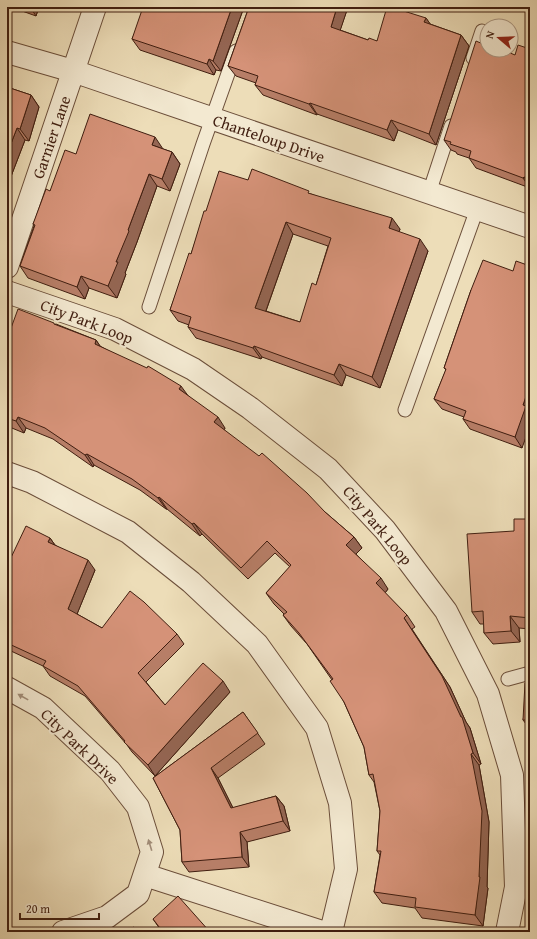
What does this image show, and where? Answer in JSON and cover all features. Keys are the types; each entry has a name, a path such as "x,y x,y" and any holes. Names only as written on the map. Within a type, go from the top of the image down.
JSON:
{"street":[{"name":"Garnier Lane","path":"7,267 95,7"},
{"name":"Chanteloup Drive","path":"7,52 73,72 530,228"},
{"name":"City Park Loop","path":"7,292 115,329 194,369 250,408 328,469 385,530 446,611 488,694 512,775 516,887 507,932"},
{"path":"7,473 32,482 128,532 191,582 257,644 317,728 340,803 346,870 331,932"},
{"name":"City Park Drive","path":"7,688 43,708 110,771 138,807 152,852 138,894 107,917 63,932"},
{"path":"145,875 322,932"}],"lane":[{"path":"149,307 241,37"},
{"path":"470,68 479,40"},
{"path":"429,193 455,112"},
{"path":"405,410 477,209"},
{"path":"508,679 530,673"}],"building":[{"path":"143,7 232,7 213,61 209,59 207,64 132,39"},
{"path":"249,7 337,7 331,27 368,40 369,38 377,41 387,7 391,7 426,18 424,22 461,35 429,134 391,120 387,130 310,103 309,104 255,85 258,76 228,66"},
{"path":"476,41 479,42 479,58 519,58 519,45 530,49 530,179 523,178 469,158 471,151 450,144 451,142 444,140"},
{"path":"7,87 31,95 20,129 17,128 7,154"},
{"path":"90,114 155,137 152,145 172,152 162,179 149,174 108,286 81,276 77,287 20,266 46,189 50,191 65,150 76,154"},
{"path":"252,169 309,191 308,193 392,218 389,228 420,239 372,377 339,364 334,375 254,346 253,348 188,327 191,317 170,310 219,171 248,180","holes":["286,222 331,238 316,285 312,283 300,322 255,308"]},
{"path":"483,260 513,271 516,261 530,266 530,385 523,405 526,406 515,437 463,419 466,411 434,399 446,369 444,368 471,290"},
{"path":"18,309 96,340 95,344 147,368 148,366 181,386 179,389 218,417 214,422 259,456 262,453 354,537 346,545 381,578 376,583 407,615 404,618 442,676 462,717 473,753 471,754 482,811 480,877 475,915 415,907 416,898 374,892 381,851 377,851 380,811 373,774 369,775 364,747 344,702 330,681 333,679 299,633 283,615 287,612 266,593 291,565 267,541 241,568 194,523 192,524 159,497 158,498 132,479 87,454 85,455 45,428 18,417 16,421 7,418 7,339"},
{"path":"514,519 530,519 530,618 510,616 511,631 484,633 483,611 472,612 467,534 514,531"},
{"path":"26,526 50,538 48,542 88,560 68,609 102,628 130,591 144,602 177,634 138,673 165,705 203,663 223,681 148,765 124,742 125,741 78,686 43,666 46,661 7,643 7,566"},
{"path":"525,683 530,684 530,720 523,720"},
{"path":"243,712 258,733 211,768 231,808 276,796 283,821 240,832 242,857 182,862 180,830 153,778"},
{"path":"178,896 210,932 163,932 153,919"},
{"path":"134,927 137,932 124,932"}]}
